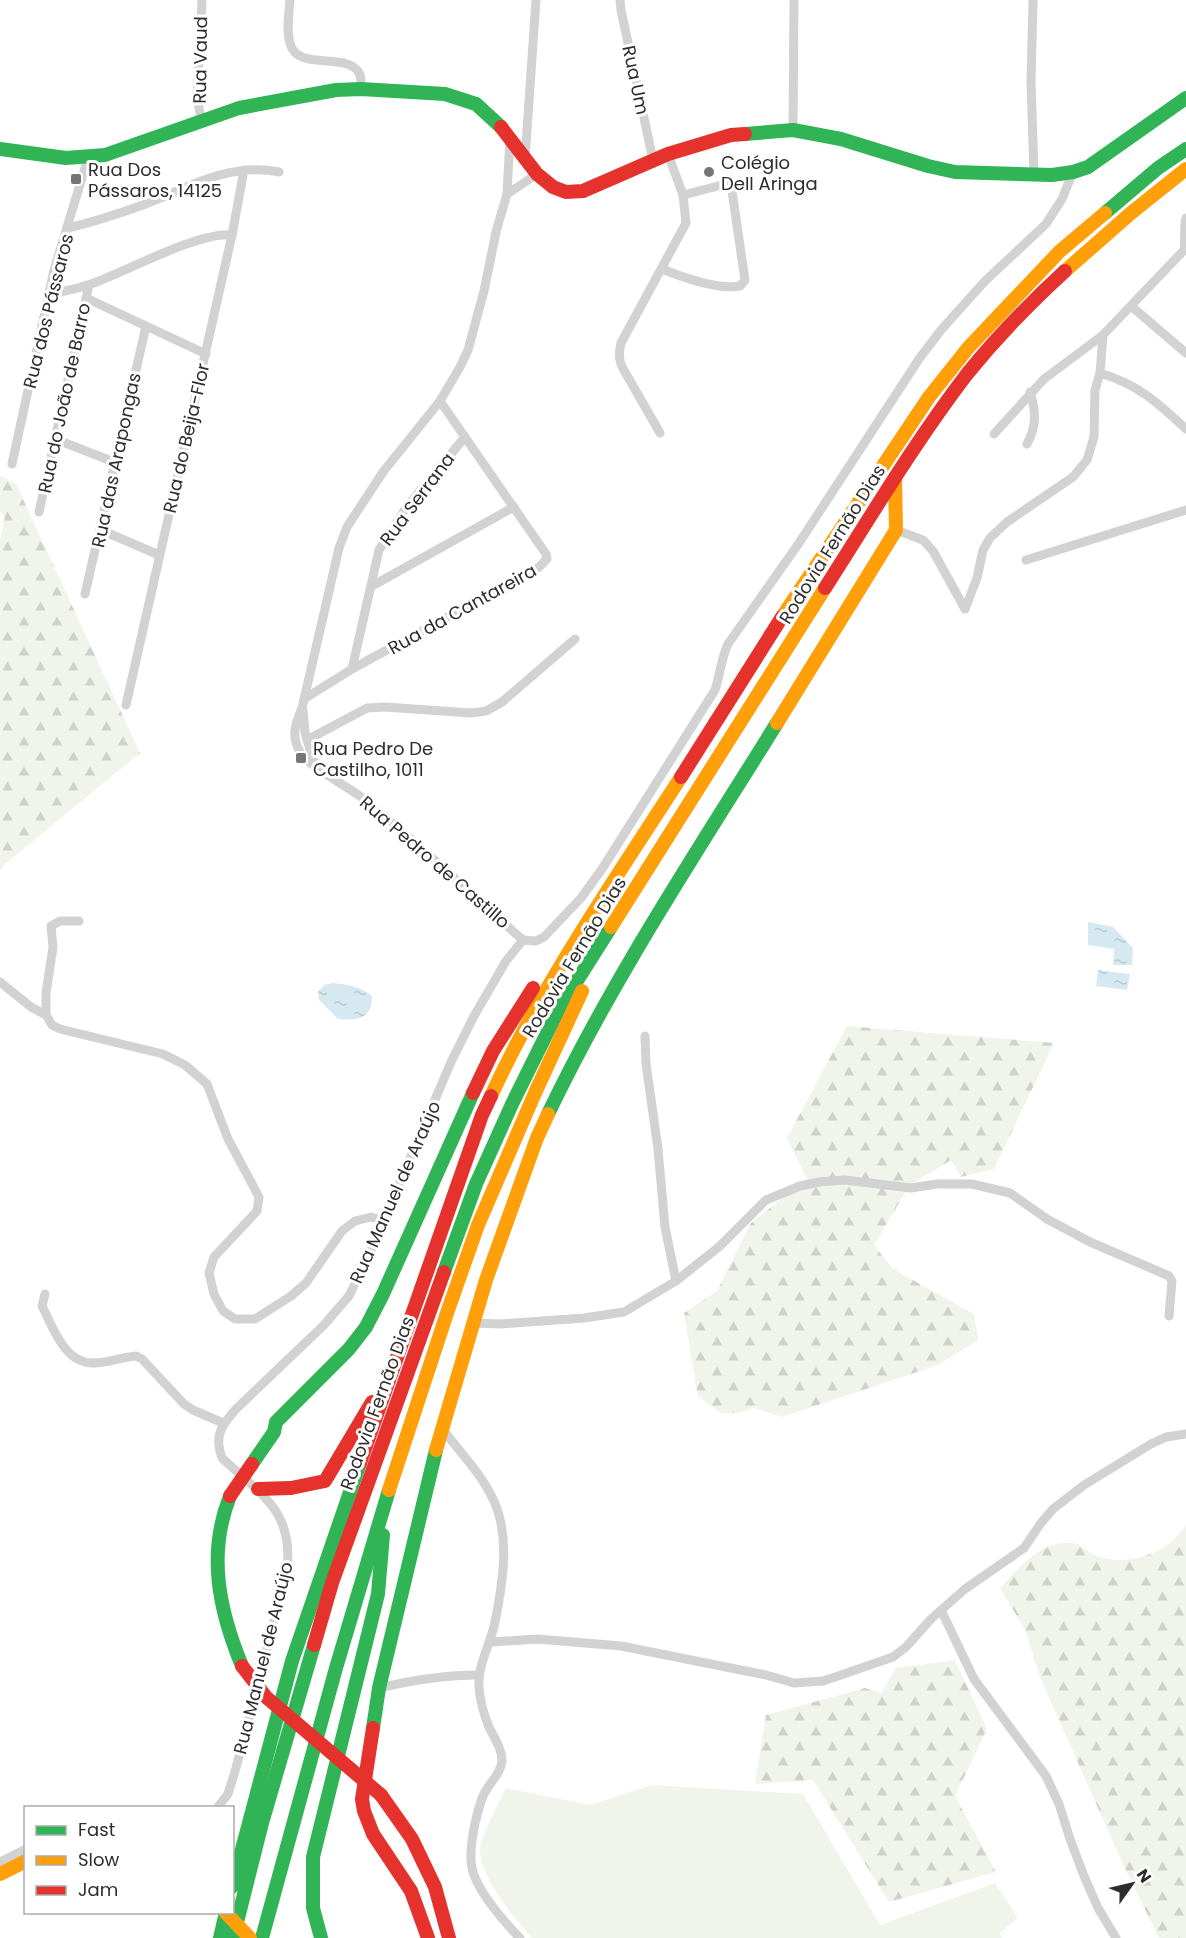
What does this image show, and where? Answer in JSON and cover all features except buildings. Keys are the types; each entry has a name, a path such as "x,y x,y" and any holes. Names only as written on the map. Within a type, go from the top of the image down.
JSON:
{"main road":[{"path":"0,149 66,159 88,158 105,155 239,108 336,90 361,88 445,94 464,99 488,112 537,174 554,187 566,192 583,191 668,154 731,135 759,131 793,130 841,139 955,172 1052,175 1088,167 1186,98"},
{"name":"Rodovia Fernão Dias","path":"234,1879 292,1661 394,1364 482,1114 541,996 799,591 929,397 968,348 1060,251 1158,168 1186,149"},
{"name":"Rodovia Fernão Dias","path":"233,1938 262,1823 332,1583 476,1184 512,1104 560,1009 894,478 942,407 980,359 1072,263 1125,216 1186,169"},
{"path":"428,1938 424,1920 408,1886 370,1829 363,1811 362,1799 380,1688 441,1427 486,1280 537,1138 579,1050 629,962 896,530 894,478"},
{"path":"449,1938 435,1887 412,1839 381,1795 266,1697 242,1666 229,1636 221,1604 216,1555 220,1526 230,1496 274,1432 276,1422 349,1349 366,1326 383,1294 460,1119 493,1051 603,879 654,818"},
{"path":"262,1938 310,1760 416,1402 479,1223 528,1107 620,914"},
{"path":"503,1069 535,985"},
{"path":"258,1490 291,1488 325,1481 394,1364"},
{"path":"321,1938 315,1923 312,1899 313,1857 378,1594 383,1539 381,1514"},
{"path":"0,1874 24,1862"},
{"path":"220,1938 225,1914"},
{"path":"227,1914 250,1938"}],"street":[{"name":"Rua Vaud","path":"201,120 197,95 202,0"},
{"path":"290,0 289,37 292,49 300,56 352,66 359,74 361,88"},
{"path":"525,161 536,0"},
{"name":"Rua Um","path":"620,0 654,160"},
{"path":"793,130 794,0"},
{"path":"1033,1 1031,81 1034,175"},
{"name":"Rua Pedro de Castillo","path":"510,138 507,194 468,350 457,374 440,401 382,472 347,527 335,564 294,734 302,755 364,799 524,940"},
{"path":"660,433 625,372 620,362 619,352 621,343 686,223 683,195 668,154"},
{"name":"Rua dos Pássaros","path":"12,464 54,270 88,158"},
{"path":"68,228 135,208 201,180 244,170 279,172"},
{"name":"Rua do Beija-Flor","path":"126,705 206,354 244,170"},
{"path":"524,940 536,941 544,937 581,898 602,869 715,690 721,674 721,658 728,644 800,543 919,359 941,330 985,281 1046,224 1062,200 1073,172"},
{"path":"507,194 537,174"},
{"path":"662,269 706,283 733,287 742,285 745,280 732,191 729,186 722,185 683,195"},
{"path":"994,434 1030,392 1053,371 1103,335 1186,248 1184,227 1186,218"},
{"path":"50,294 89,285 193,242 232,235"},
{"name":"Rua do João de Barro","path":"39,512 89,285"},
{"path":"86,298 206,354"},
{"path":"1131,306 1186,352"},
{"name":"Rua das Arapongas","path":"85,594 146,326"},
{"path":"896,530 922,540 933,550 965,609 977,578 983,550 990,538 1007,522 1073,477 1087,460 1094,437 1095,390 1100,373 1103,335"},
{"path":"1100,373 1122,379 1136,387 1186,429"},
{"path":"1027,444 1035,425 1030,392"},
{"name":"Rua da Cantareira","path":"303,703 352,669 544,563 547,559 546,554 440,401"},
{"name":"Rua Serrana","path":"352,669 377,557 386,538 406,508 465,437"},
{"path":"55,439 114,462"},
{"path":"372,586 514,507"},
{"path":"1026,560 1186,510"},
{"path":"101,530 159,555"},
{"path":"307,740 368,708 385,707 471,713 486,711 502,702 575,639"},
{"path":"303,703 307,740 315,765"},
{"path":"46,1016 46,993 53,946 51,926 60,921 79,921"},
{"name":"Rua Manuel de Araújo","path":"219,1806 228,1794 236,1768 287,1571 289,1551 281,1520 273,1505 222,1458 219,1440 223,1423 322,1326 349,1296 474,1016 506,961 524,940"},
{"path":"0,982 60,1029 163,1054 185,1065 207,1084 228,1139 259,1197 257,1211 214,1257 209,1273 214,1294 223,1311 235,1319 255,1319 291,1296 306,1283 342,1231 355,1221 370,1217 384,1221"},
{"path":"645,1036 646,1064 659,1158 665,1227 676,1281"},
{"path":"473,1323 501,1324 614,1315 635,1306 676,1281 720,1246 766,1200 800,1186 845,1180 911,1188 938,1184 972,1184 1010,1193 1047,1219 1090,1242 1169,1276 1172,1281 1169,1316"},
{"path":"45,1294 42,1305 63,1346 72,1355 91,1364 136,1356 142,1359 184,1404 223,1423"},
{"path":"441,1427 493,1498 503,1536 502,1580 490,1642 479,1675 484,1714 500,1747 502,1761 482,1799 473,1835 472,1866 476,1878 502,1920 520,1938"},
{"path":"490,1642 537,1639 621,1646 766,1675 784,1681 810,1682 838,1676 892,1656 906,1647 931,1619 965,1589 1024,1548 1041,1523 1069,1495 1151,1444 1166,1437 1186,1434"},
{"path":"941,1610 988,1700 1024,1743 1046,1776 1059,1804 1084,1876 1098,1908 1116,1938"},
{"path":"380,1688 413,1680 455,1675 479,1675"},
{"path":"0,1862 24,1850"}],"green space":[{"path":"0,476 16,484 140,753 4,865 0,871 0,541 5,516 0,512"},
{"path":"847,1026 1054,1043 994,1169 961,1177 951,1160 909,1186 874,1245 893,1269 974,1314 978,1340 938,1365 782,1417 754,1408 738,1413 721,1413 698,1397 684,1313 717,1291 751,1223 807,1179 787,1138"},
{"path":"1186,1525 1186,1938 1159,1938 1121,1860 1040,1677 1025,1630 1000,1588 1032,1557 1050,1546 1075,1543 1105,1559 1133,1559 1167,1545"},
{"path":"955,1660 987,1729 955,1796 996,1872 889,1902 813,1780 755,1784 766,1715 865,1688 882,1693 896,1668"},
{"path":"652,1785 803,1794 880,1925 995,1883 1018,1918 1000,1933 1002,1938 532,1938 497,1893 483,1866 480,1854 483,1836 506,1788 590,1805"}],"water":[{"path":"1088,922 1113,927 1133,948 1132,965 1113,965 1114,949 1088,945"},
{"path":"1098,970 1130,974 1127,990 1096,986"},
{"path":"333,983 358,988 372,996 366,1014 357,1019 338,1019 319,1000 318,992 324,985"}],"traffic: fast":[{"path":"0,149 66,158 105,155 239,108 336,90 361,89 445,94 476,104 501,127"},
{"path":"745,134 793,130 841,139 955,172 1052,175 1088,167 1186,98"},
{"path":"1105,213 1158,168 1186,149"},
{"path":"548,1114 573,1063 628,965 777,723"},
{"path":"444,1272 476,1184 512,1104 559,1009 611,927"},
{"path":"252,1464 274,1432 276,1422 349,1349 366,1327 473,1093"},
{"path":"373,1728 379,1688 436,1450"},
{"path":"234,1879 292,1661 360,1463"},
{"path":"262,1938 336,1668 389,1490"},
{"path":"230,1496 219,1539 219,1582 227,1624 242,1666"},
{"path":"321,1938 313,1908 313,1857 378,1594 383,1535"},
{"path":"233,1938 262,1823 314,1645"},
{"path":"220,1938 226,1914"}],"traffic: slow":[{"path":"1065,271 1131,213 1186,169"},
{"path":"782,617 929,397 968,348 1060,251 1105,213"},
{"path":"777,723 896,530 895,478"},
{"path":"611,927 825,588"},
{"path":"491,1096 511,1054 556,973 681,777"},
{"path":"389,1490 478,1225 582,991"},
{"path":"436,1450 486,1280 537,1138 548,1114"},
{"path":"0,1874 24,1862"},
{"path":"227,1914 250,1938"}],"traffic: jam":[{"path":"501,127 537,174 553,187 566,192 583,191 668,154 731,135 745,134"},
{"path":"825,588 911,453 967,374 1014,321 1065,271"},
{"path":"681,777 782,617"},
{"path":"473,1093 493,1051 533,988"},
{"path":"360,1463 482,1115 491,1096"},
{"path":"314,1645 332,1583 444,1272"},
{"path":"258,1489 291,1488 325,1481 372,1402"},
{"path":"230,1496 252,1464"},
{"path":"242,1666 266,1697 381,1795"},
{"path":"373,1728 362,1799 364,1811 373,1834 411,1891 428,1938"},
{"path":"381,1795 412,1839 435,1887 449,1938"}],"place":[{"name":"Colégio Dell Aringa","path":"709,172"},
{"name":"Rua Dos Pássaros, 14125","path":"76,179"},
{"name":"Rua Pedro De Castilho, 1011","path":"301,758"}]}
